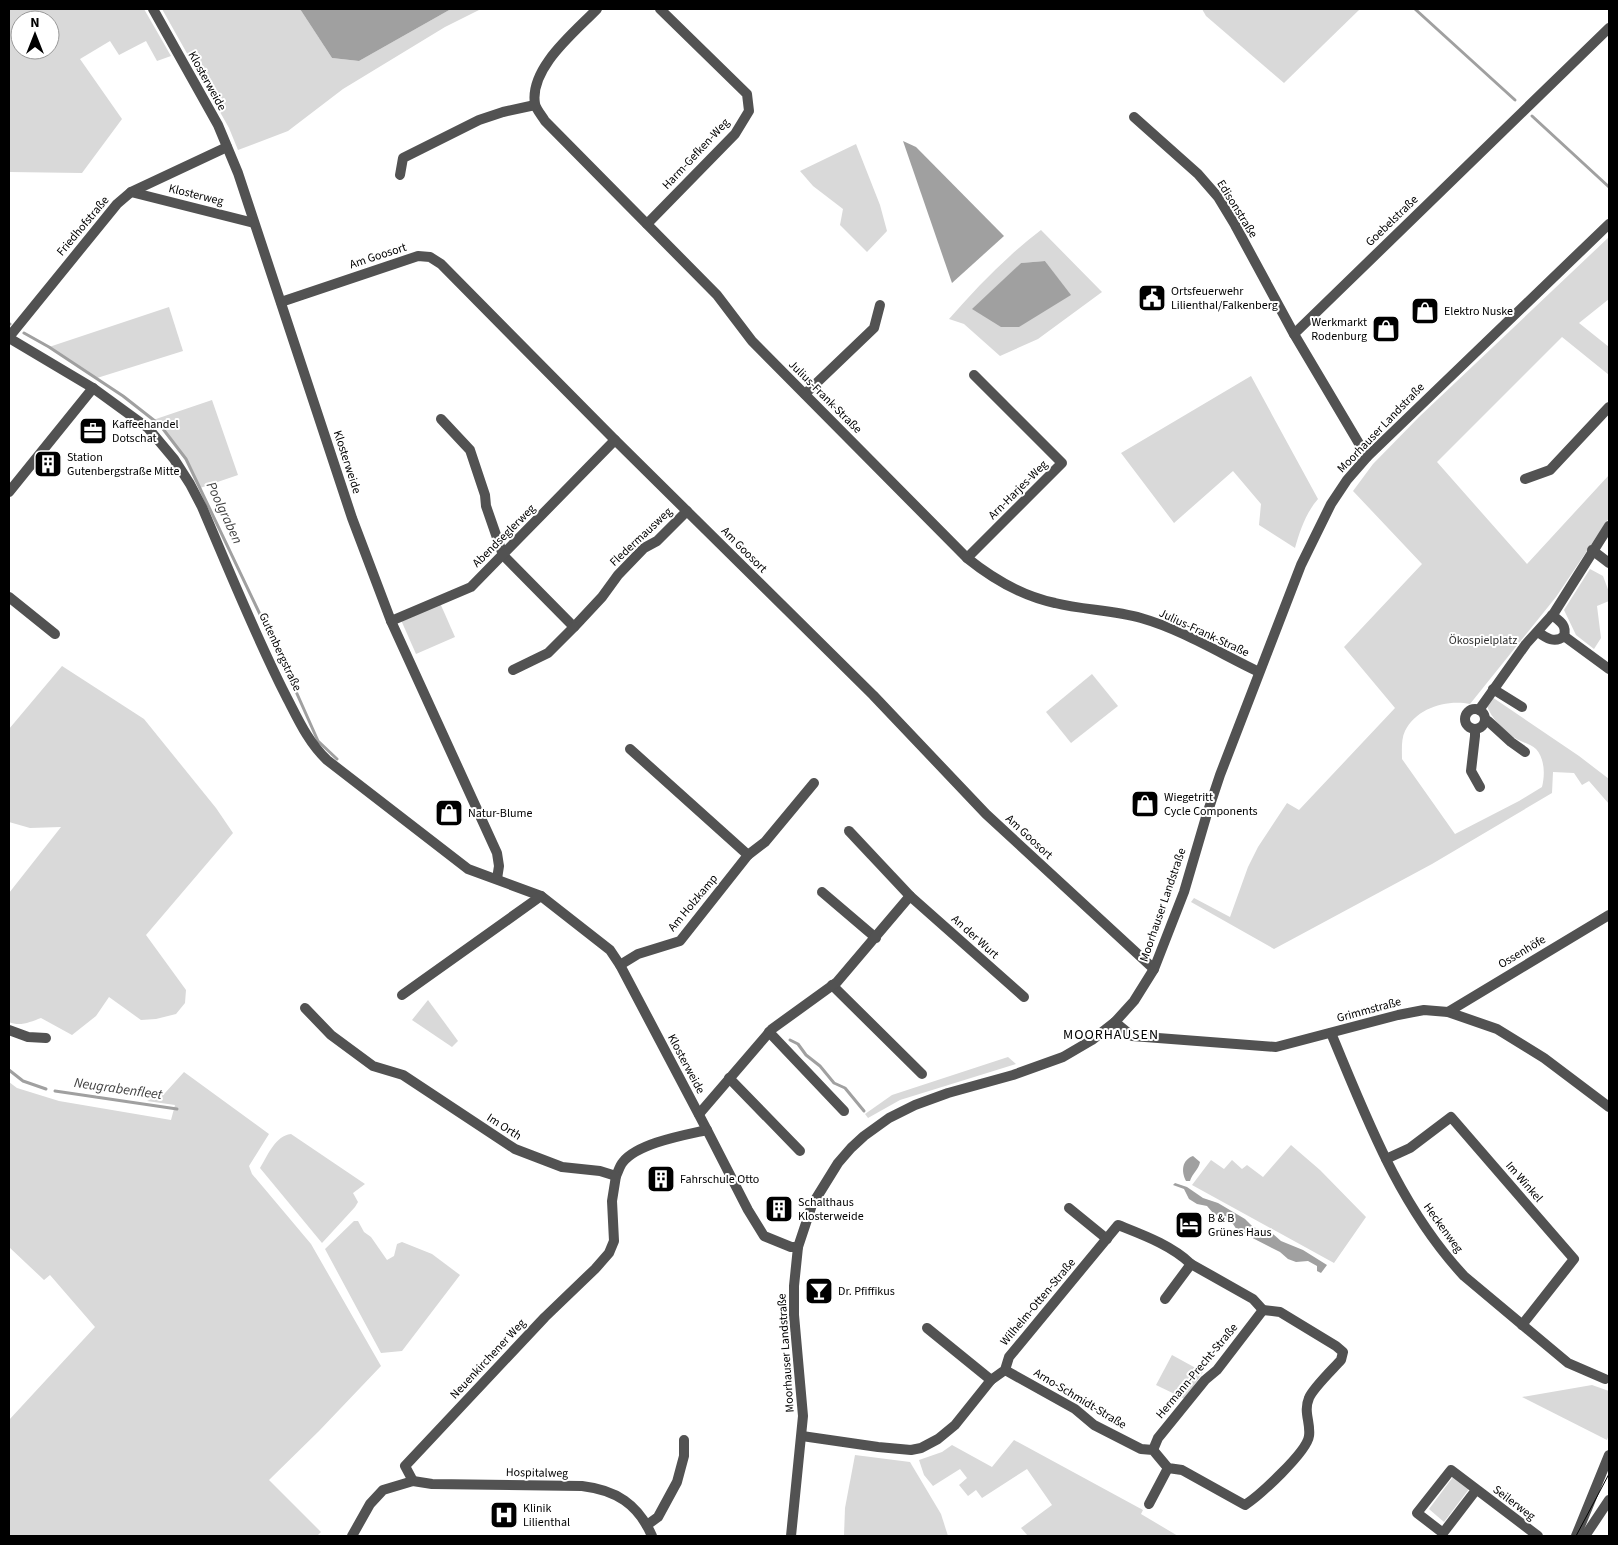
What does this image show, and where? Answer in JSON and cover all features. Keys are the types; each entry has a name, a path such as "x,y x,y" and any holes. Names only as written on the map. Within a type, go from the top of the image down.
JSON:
{"street":[{"name":"Klosterweide","path":"153,9 218,125 238,173 352,518 391,621 498,853 497,879 541,896 610,950 620,965 748,1210 764,1236 798,1247"},
{"path":"400,175 403,158 479,120 503,112 535,105 536,82 543,68 597,9"},
{"name":"Harm-Gefken-Weg","path":"647,224 735,134 749,111 747,94 660,9"},
{"name":"Goebelstraße","path":"1294,334 1609,28"},
{"name":"Julius-Frank-Straße","path":"535,105 544,121 717,296 752,341 967,558 984,572 1014,590 1054,603 1141,618 1170,629 1260,672"},
{"name":"Edisonstraße","path":"1134,117 1198,174 1218,197 1294,334"},
{"name":"Friedhofstraße","path":"9,337 107,214 131,192 227,147"},
{"name":"Klosterweg","path":"131,192 254,223"},
{"name":"Moorhauser Landstraße","path":"791,1536 802,1436 802,1387 794,1315 794,1286 798,1247 812,1205 838,1163 864,1136 889,1118 915,1105 948,1093 1013,1075 1063,1057 1092,1040 1115,1022 1134,1001 1154,969 1184,892 1215,790 1301,565 1331,504 1347,480 1367,457 1609,224"},
{"name":"Am Goosort","path":"281,302 418,256 430,257 441,264 615,440 873,695 986,814 1154,969"},
{"path":"805,394 874,328 880,305"},
{"path":"1294,334 1367,457"},
{"name":"Gutenbergstraße","path":"9,337 93,388 148,428 174,459 202,507 276,676 316,749 327,760 468,869 497,879"},
{"name":"Arn-Harjes-Weg","path":"967,558 1062,463 974,375"},
{"path":"9,492 93,388"},
{"path":"1525,479 1550,470 1609,407"},
{"path":"441,419 470,450 503,556 574,627"},
{"name":"Abendseglerweg","path":"391,621 471,587 615,440"},
{"name":"Fledermausweg","path":"513,670 548,653 602,597 618,575 644,548 657,541 687,511"},
{"path":"1479,710 1526,644 1552,615 1609,526"},
{"path":"1592,550 1609,563"},
{"path":"9,596 56,634"},
{"path":"1538,632 1553,640 1558,640 1564,636 1565,628 1563,624 1552,615"},
{"path":"1564,636 1609,670"},
{"path":"1493,689 1522,707"},
{"path":"1470,710 1479,710 1483,714 1485,721 1482,726 1475,729 1467,725 1465,717 1470,710"},
{"path":"1485,721 1488,721 1525,752"},
{"path":"1475,729 1471,771 1480,787"},
{"path":"630,749 748,856"},
{"name":"Am Holzkamp","path":"620,965 638,954 680,941 748,856 765,842 814,783"},
{"name":"An der Wurt","path":"849,831 910,896 1024,998"},
{"path":"822,892 876,938"},
{"path":"402,995 541,896"},
{"path":"699,1114 769,1032 837,982 910,896"},
{"name":"Ossenhöfe","path":"1448,1012 1609,914"},
{"path":"832,985 922,1074"},
{"name":"Im Orth","path":"305,1008 331,1035 373,1066 403,1075 515,1149 562,1167 600,1171 616,1176"},
{"name":"Grimmstraße","path":"1115,1022 1132,1036 1276,1047 1398,1015 1424,1010 1448,1012 1497,1029 1544,1058 1609,1107"},
{"path":"9,1030 28,1037 46,1038"},
{"path":"769,1032 844,1111"},
{"name":"Heckenweg","path":"1331,1033 1399,1187 1450,1261 1464,1276 1568,1363 1605,1379"},
{"path":"729,1078 800,1151"},
{"name":"Im Winkel","path":"1386,1159 1410,1148 1451,1117 1574,1259 1522,1325"},
{"path":"616,1176 623,1161 634,1153 660,1141 707,1130"},
{"name":"Neuenkirchener Weg","path":"413,1481 405,1466 545,1316 595,1269 609,1253 614,1241 612,1201 616,1176"},
{"path":"1069,1208 1107,1239"},
{"name":"Wilhelm-Otten-Straße","path":"802,1436 911,1450 921,1448 938,1439 955,1425 991,1380 1005,1370 1009,1357 1118,1225 1183,1256 1191,1264 1253,1299 1262,1310 1280,1312 1343,1352 1341,1360 1309,1397 1306,1411 1309,1436 1304,1449 1256,1498 1245,1506 1182,1470 1168,1468"},
{"path":"1165,1299 1191,1264"},
{"name":"Hermann-Precht-Straße","path":"1152,1450 1158,1438 1205,1380 1217,1370 1262,1310"},
{"path":"927,1328 991,1380"},
{"name":"Arno-Schmidt-Straße","path":"1005,1370 1075,1409 1094,1425 1141,1449 1152,1450"},
{"path":"647,1525 658,1517 676,1482 684,1456 684,1440"},
{"path":"1149,1504 1168,1468 1152,1450"},
{"path":"1576,1536 1609,1455"},
{"name":"Seilerweg","path":"1476,1490 1443,1533 1417,1513 1451,1470 1538,1536"},
{"path":"352,1536 370,1504 383,1490 413,1481"},
{"name":"Hospitalweg","path":"413,1481 432,1484 582,1486 598,1488 616,1494 632,1505 647,1525 652,1536"},
{"path":"1585,1536 1609,1500"}],"green space":[{"path":"9,9 144,9 171,56 157,61 146,41 119,55 110,41 80,59 122,119 82,173 9,172"},
{"path":"162,9 300,9 332,58 359,61 451,9 481,9 445,27 343,89 288,131 238,150 229,128"},
{"path":"1202,9 1360,9 1284,83 1206,16"},
{"path":"856,144 880,205 887,231 867,252 840,225 843,209 813,186 800,171"},
{"path":"1041,230 1102,292 1038,339 1000,356 964,324 949,319 993,272","holes":["1045,261 1070,295 973,309 1021,263"]},
{"name":"Ökospielplatz","path":"1609,237 1609,299 1579,323 1609,347 1609,375 1562,337 1437,462 1527,564 1609,475 1609,518 1556,597 1470,704 1442,704 1424,711 1410,723 1403,738 1402,759 1455,834 1542,787 1544,772 1543,762 1539,753 1536,749 1511,735 1495,720 1487,706 1492,697 1579,756 1609,779 1609,804 1589,781 1582,785 1574,773 1553,772 1552,793 1432,864 1274,949 1191,902 1194,898 1230,917 1248,867 1258,847 1287,803 1299,810 1395,708 1344,647 1422,564 1353,491 1373,464 1419,417"},
{"path":"169,307 183,351 97,378 49,347"},
{"path":"1251,376 1318,499 1304,522 1295,548 1259,525 1261,504 1233,471 1174,523 1121,453"},
{"path":"212,400 238,475 200,488 186,460 168,434 153,420"},
{"path":"1590,569 1603,576 1609,592 1609,601 1597,606 1601,638 1594,649 1576,635 1564,610"},
{"path":"440,603 455,637 416,654 401,620"},
{"path":"62,666 144,719 216,808 233,833 146,935 186,990 185,1003 176,1014 156,1019 141,1020 109,997 96,1016 72,1035 41,1018 21,1024 9,1022 9,893 61,827 30,828 9,822 9,729"},
{"path":"1092,674 1118,706 1071,743 1046,712"},
{"path":"428,1000 458,1041 452,1047 412,1020"},
{"path":"1008,1057 1016,1064 900,1100 868,1118 865,1114 892,1095"},
{"path":"184,1072 269,1134 249,1166 252,1174 311,1244 381,1366 269,1480 321,1532 317,1536 9,1536 9,1420 95,1327 50,1275 44,1280 9,1247 9,1082 17,1088 59,1101 171,1120 175,1105 147,1101 165,1093"},
{"path":"291,1134 365,1184 353,1193 358,1202 355,1207 322,1243 260,1168 276,1142"},
{"path":"1291,1145 1320,1170 1366,1217 1334,1263 1192,1185 1211,1160 1224,1169 1232,1160 1242,1169 1247,1165 1263,1177"},
{"path":"354,1221 358,1221 364,1232 371,1237 387,1260 394,1256 397,1244 402,1242 432,1254 460,1275 402,1351 381,1353 325,1249"},
{"path":"1172,1355 1203,1372 1185,1399 1156,1385"},
{"path":"1592,1385 1609,1391 1609,1434 1607,1440 1522,1397"},
{"path":"1014,1440 1143,1510 1141,1514 1178,1536 1028,1536 1021,1528 1052,1505 1027,1469 982,1498 976,1490 968,1496 959,1485 967,1478 960,1469 933,1486 924,1475 919,1460 942,1452 952,1445 992,1467"},
{"path":"855,1455 910,1462 941,1514 948,1536 844,1536 845,1508"},
{"path":"1453,1477 1469,1489 1444,1522 1429,1509"}],"shaded area":[{"path":"300,9 451,9 359,61 332,58"},
{"path":"903,141 916,147 1004,236 952,283"},
{"path":"1045,261 1071,295 1019,327 1001,327 972,309 1021,263"},
{"path":"1193,1156 1200,1162 1190,1181 1186,1181 1183,1173 1184,1166 1187,1160"},
{"path":"1175,1183 1187,1187 1203,1198 1218,1203 1245,1219 1253,1227 1273,1234 1281,1241 1303,1250 1327,1265 1321,1273 1317,1271 1317,1266 1308,1261 1296,1262 1288,1259 1280,1252 1237,1230 1233,1224 1213,1213 1207,1206 1197,1204 1189,1199 1184,1189 1173,1185"}],"waterway":[{"path":"1415,9 1515,100"},
{"path":"1532,116 1609,187"},
{"name":"Poolgraben","path":"24,333 49,347 123,396 160,425 186,459 286,669 318,741 337,759"},
{"path":"790,1040 798,1044 806,1055 820,1066 834,1083 845,1088 864,1111"},
{"name":"Neugrabenfleet","path":"9,1070 23,1081 46,1089"},
{"name":"Neugrabenfleet","path":"55,1091 177,1109"}],"tram line":[{"path":"1576,1536 1609,1474"}],"place":[{"name":"Ortsfeuerwehr Lilienthal/Falkenberg","path":"1152,298"},
{"name":"Elektro Nuske","path":"1425,311"},
{"name":"Werkmarkt Rodenburg","path":"1386,329"},
{"name":"Kaffeehandel Dotschat","path":"93,431"},
{"name":"Station Gutenbergstraße Mitte","path":"48,464"},
{"name":"Wiegetritt Cycle Components","path":"1145,804"},
{"name":"Natur-Blume","path":"449,813"},
{"name":"Fahrschule Otto","path":"661,1179"},
{"name":"Schalthaus Klosterweide","path":"779,1209"},
{"name":"B & B Grünes Haus","path":"1189,1225"},
{"name":"Dr. Pfiffikus","path":"819,1291"},
{"name":"Klinik Lilienthal","path":"504,1515"}],"district":[{"name":"MOORHAUSEN","path":"1111,1035"}]}
